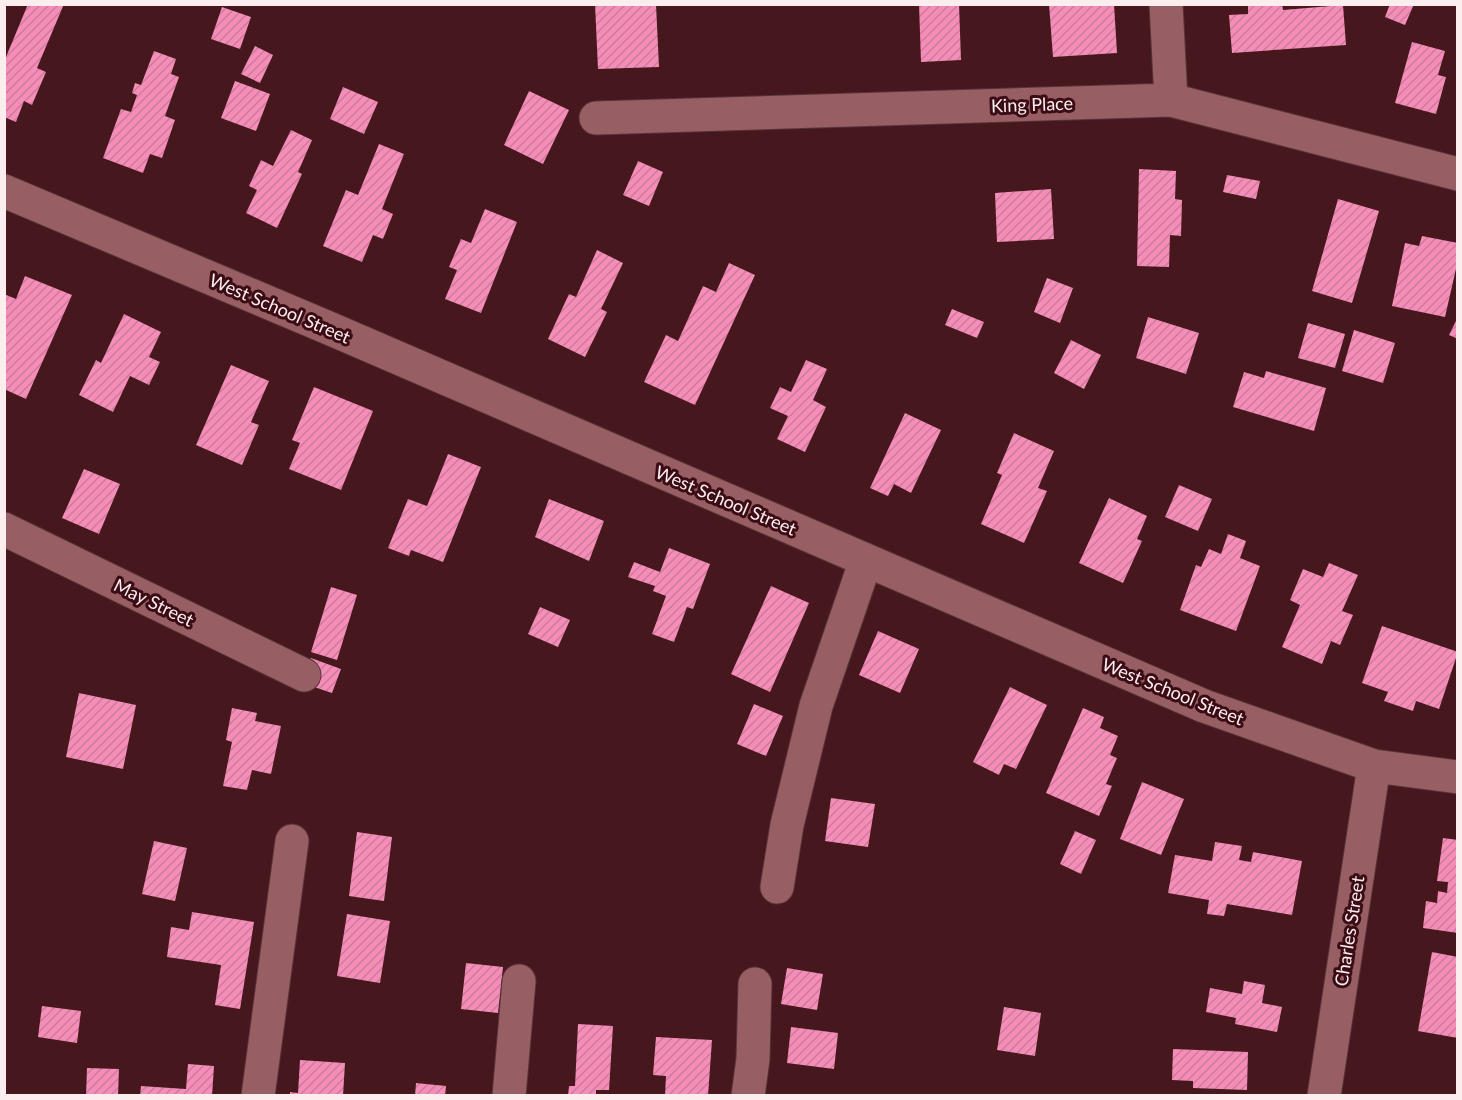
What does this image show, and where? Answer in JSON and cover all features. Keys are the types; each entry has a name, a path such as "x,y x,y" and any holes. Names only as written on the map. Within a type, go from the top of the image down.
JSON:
{"street":[{"path":"1166,4 1171,99"},
{"name":"King Place","path":"596,118 1171,99 1458,174"},
{"name":"West School Street","path":"4,191 332,329 1204,706 1374,766 1458,777"},
{"name":"May Street","path":"4,529 304,675"},
{"path":"777,887 787,825 816,706 866,560"},
{"name":"Charles Street","path":"1324,1095 1374,766"},
{"path":"258,1095 292,841"},
{"path":"509,1095 519,981"},
{"path":"748,1095 753,1059 754,984"}],"building":[{"path":"28,4 64,4 37,68 46,72 32,105 24,101 16,122 4,117 4,56 6,57"},
{"path":"595,4 656,4 659,67 598,69"},
{"path":"919,4 959,4 961,60 921,62"},
{"path":"1049,4 1114,4 1117,53 1053,57"},
{"path":"1248,4 1282,4 1283,10 1343,5 1346,45 1232,53 1229,15 1248,14"},
{"path":"1390,4 1414,4 1405,25 1385,17"},
{"path":"222,7 251,17 240,49 211,39"},
{"path":"1412,42 1445,51 1438,75 1446,77 1436,114 1395,103"},
{"path":"255,46 273,55 260,83 241,74"},
{"path":"154,51 176,59 171,74 179,77 165,116 175,120 162,158 150,154 143,173 103,158 121,109 131,112 137,95 132,93 135,83 141,85"},
{"path":"235,81 270,94 256,131 221,118"},
{"path":"343,87 378,102 364,134 330,119"},
{"path":"529,91 569,110 543,164 504,145"},
{"path":"291,130 312,140 298,172 302,174 277,228 246,213 257,190 249,186 261,160 273,166"},
{"path":"379,144 404,154 382,209 393,214 383,239 373,235 362,262 323,246 346,190 358,195"},
{"path":"638,161 663,172 649,206 623,195"},
{"path":"1139,169 1176,171 1175,199 1182,200 1181,236 1170,235 1169,267 1137,266"},
{"path":"1227,175 1260,181 1256,199 1223,192"},
{"path":"1051,189 1054,239 997,242 995,193"},
{"path":"1338,199 1379,211 1352,303 1312,291"},
{"path":"485,209 517,222 481,313 445,299 457,270 449,267 461,239 471,243"},
{"path":"1422,236 1458,243 1458,260 1445,317 1392,306 1405,243 1419,246"},
{"path":"597,250 623,263 601,309 607,312 585,357 548,339 569,294 576,297"},
{"path":"729,263 755,275 695,405 644,382 666,335 678,341 703,286 716,292"},
{"path":"25,276 72,295 26,399 4,389 4,294 16,299"},
{"path":"1047,278 1073,288 1060,323 1034,312"},
{"path":"952,309 984,322 977,338 945,325"},
{"path":"124,314 161,332 149,357 160,362 149,385 130,376 113,412 79,395 96,360 101,363"},
{"path":"1148,317 1199,333 1186,374 1136,358"},
{"path":"1458,317 1458,339 1449,335"},
{"path":"1308,323 1345,334 1335,368 1298,358"},
{"path":"1354,330 1395,343 1383,383 1342,371"},
{"path":"1071,340 1101,355 1084,389 1054,373"},
{"path":"806,360 827,369 813,400 826,407 805,452 777,439 788,416 770,408 780,387 791,392"},
{"path":"231,365 269,381 251,422 259,425 242,465 196,445"},
{"path":"1266,371 1326,388 1314,431 1233,407 1244,372 1264,378"},
{"path":"314,387 373,411 341,490 289,469 300,443 292,440"},
{"path":"905,413 941,430 911,493 894,484 888,496 870,488"},
{"path":"1014,433 1054,451 1038,488 1047,491 1024,543 981,524 1002,475 997,473"},
{"path":"448,454 481,467 443,562 411,550 409,556 388,548 408,499 427,506"},
{"path":"84,469 120,484 99,534 62,518"},
{"path":"1179,485 1212,499 1198,531 1165,517"},
{"path":"1109,498 1147,516 1137,539 1142,541 1123,583 1079,563"},
{"path":"549,499 604,521 589,561 535,537"},
{"path":"1228,534 1246,541 1240,558 1260,566 1236,631 1180,610 1196,565 1201,567 1209,549 1221,554"},
{"path":"669,548 710,564 693,609 687,607 674,642 652,634 666,596 653,591 655,586 628,577 634,562 660,572"},
{"path":"1329,563 1358,575 1342,611 1353,615 1340,645 1331,641 1322,664 1282,647 1300,605 1290,600 1303,569 1323,577"},
{"path":"771,586 809,603 770,692 731,674"},
{"path":"331,587 357,595 337,660 311,652"},
{"path":"540,607 570,620 558,647 528,634"},
{"path":"1382,626 1458,652 1439,709 1416,701 1413,711 1384,701 1388,692 1362,683"},
{"path":"878,631 919,649 900,693 859,675"},
{"path":"311,658 341,669 332,693 302,683"},
{"path":"1010,687 1047,705 1016,769 1004,764 999,775 973,762"},
{"path":"79,693 136,705 123,769 66,757"},
{"path":"754,704 783,716 766,756 737,744"},
{"path":"232,708 257,713 255,721 281,726 271,774 252,770 247,790 223,786 232,742 226,740"},
{"path":"1083,708 1104,717 1100,728 1118,736 1110,755 1117,758 1106,784 1112,786 1099,816 1046,793"},
{"path":"1142,782 1184,799 1161,855 1120,839"},
{"path":"831,798 875,804 868,847 825,841"},
{"path":"1075,831 1096,840 1081,874 1060,864"},
{"path":"357,832 392,837 384,901 349,896"},
{"path":"1443,838 1458,840 1458,933 1423,928 1426,901 1437,903 1438,891 1447,893 1448,882 1437,881"},
{"path":"154,841 187,848 175,901 142,894"},
{"path":"1215,842 1242,846 1239,860 1251,862 1253,852 1302,861 1292,915 1227,904 1224,916 1207,914 1209,900 1168,893 1175,855 1212,861"},
{"path":"192,912 254,922 240,1009 215,1005 221,965 167,957 171,927 189,930"},
{"path":"347,914 390,921 380,983 337,976"},
{"path":"1432,952 1458,957 1458,1038 1418,1031"},
{"path":"466,963 503,967 498,1013 461,1009"},
{"path":"787,968 823,974 817,1010 781,1004"},
{"path":"1244,981 1265,985 1262,1003 1282,1007 1277,1032 1235,1024 1236,1018 1206,1012 1210,988 1242,994"},
{"path":"42,1006 81,1011 77,1043 38,1037"},
{"path":"1004,1007 1041,1013 1035,1056 997,1050"},
{"path":"578,1024 613,1026 609,1090 596,1090 596,1096 568,1096 569,1086 575,1086"},
{"path":"791,1027 838,1033 834,1069 787,1063"},
{"path":"656,1037 712,1040 708,1096 665,1096 666,1076 653,1075"},
{"path":"1173,1049 1248,1052 1247,1090 1193,1088 1193,1081 1172,1080"},
{"path":"300,1060 345,1063 343,1096 290,1096 290,1092 298,1093"},
{"path":"188,1064 214,1066 212,1096 140,1096 141,1086 186,1089"},
{"path":"87,1068 119,1069 118,1096 86,1096"},
{"path":"416,1083 446,1086 445,1096 415,1096"}]}
